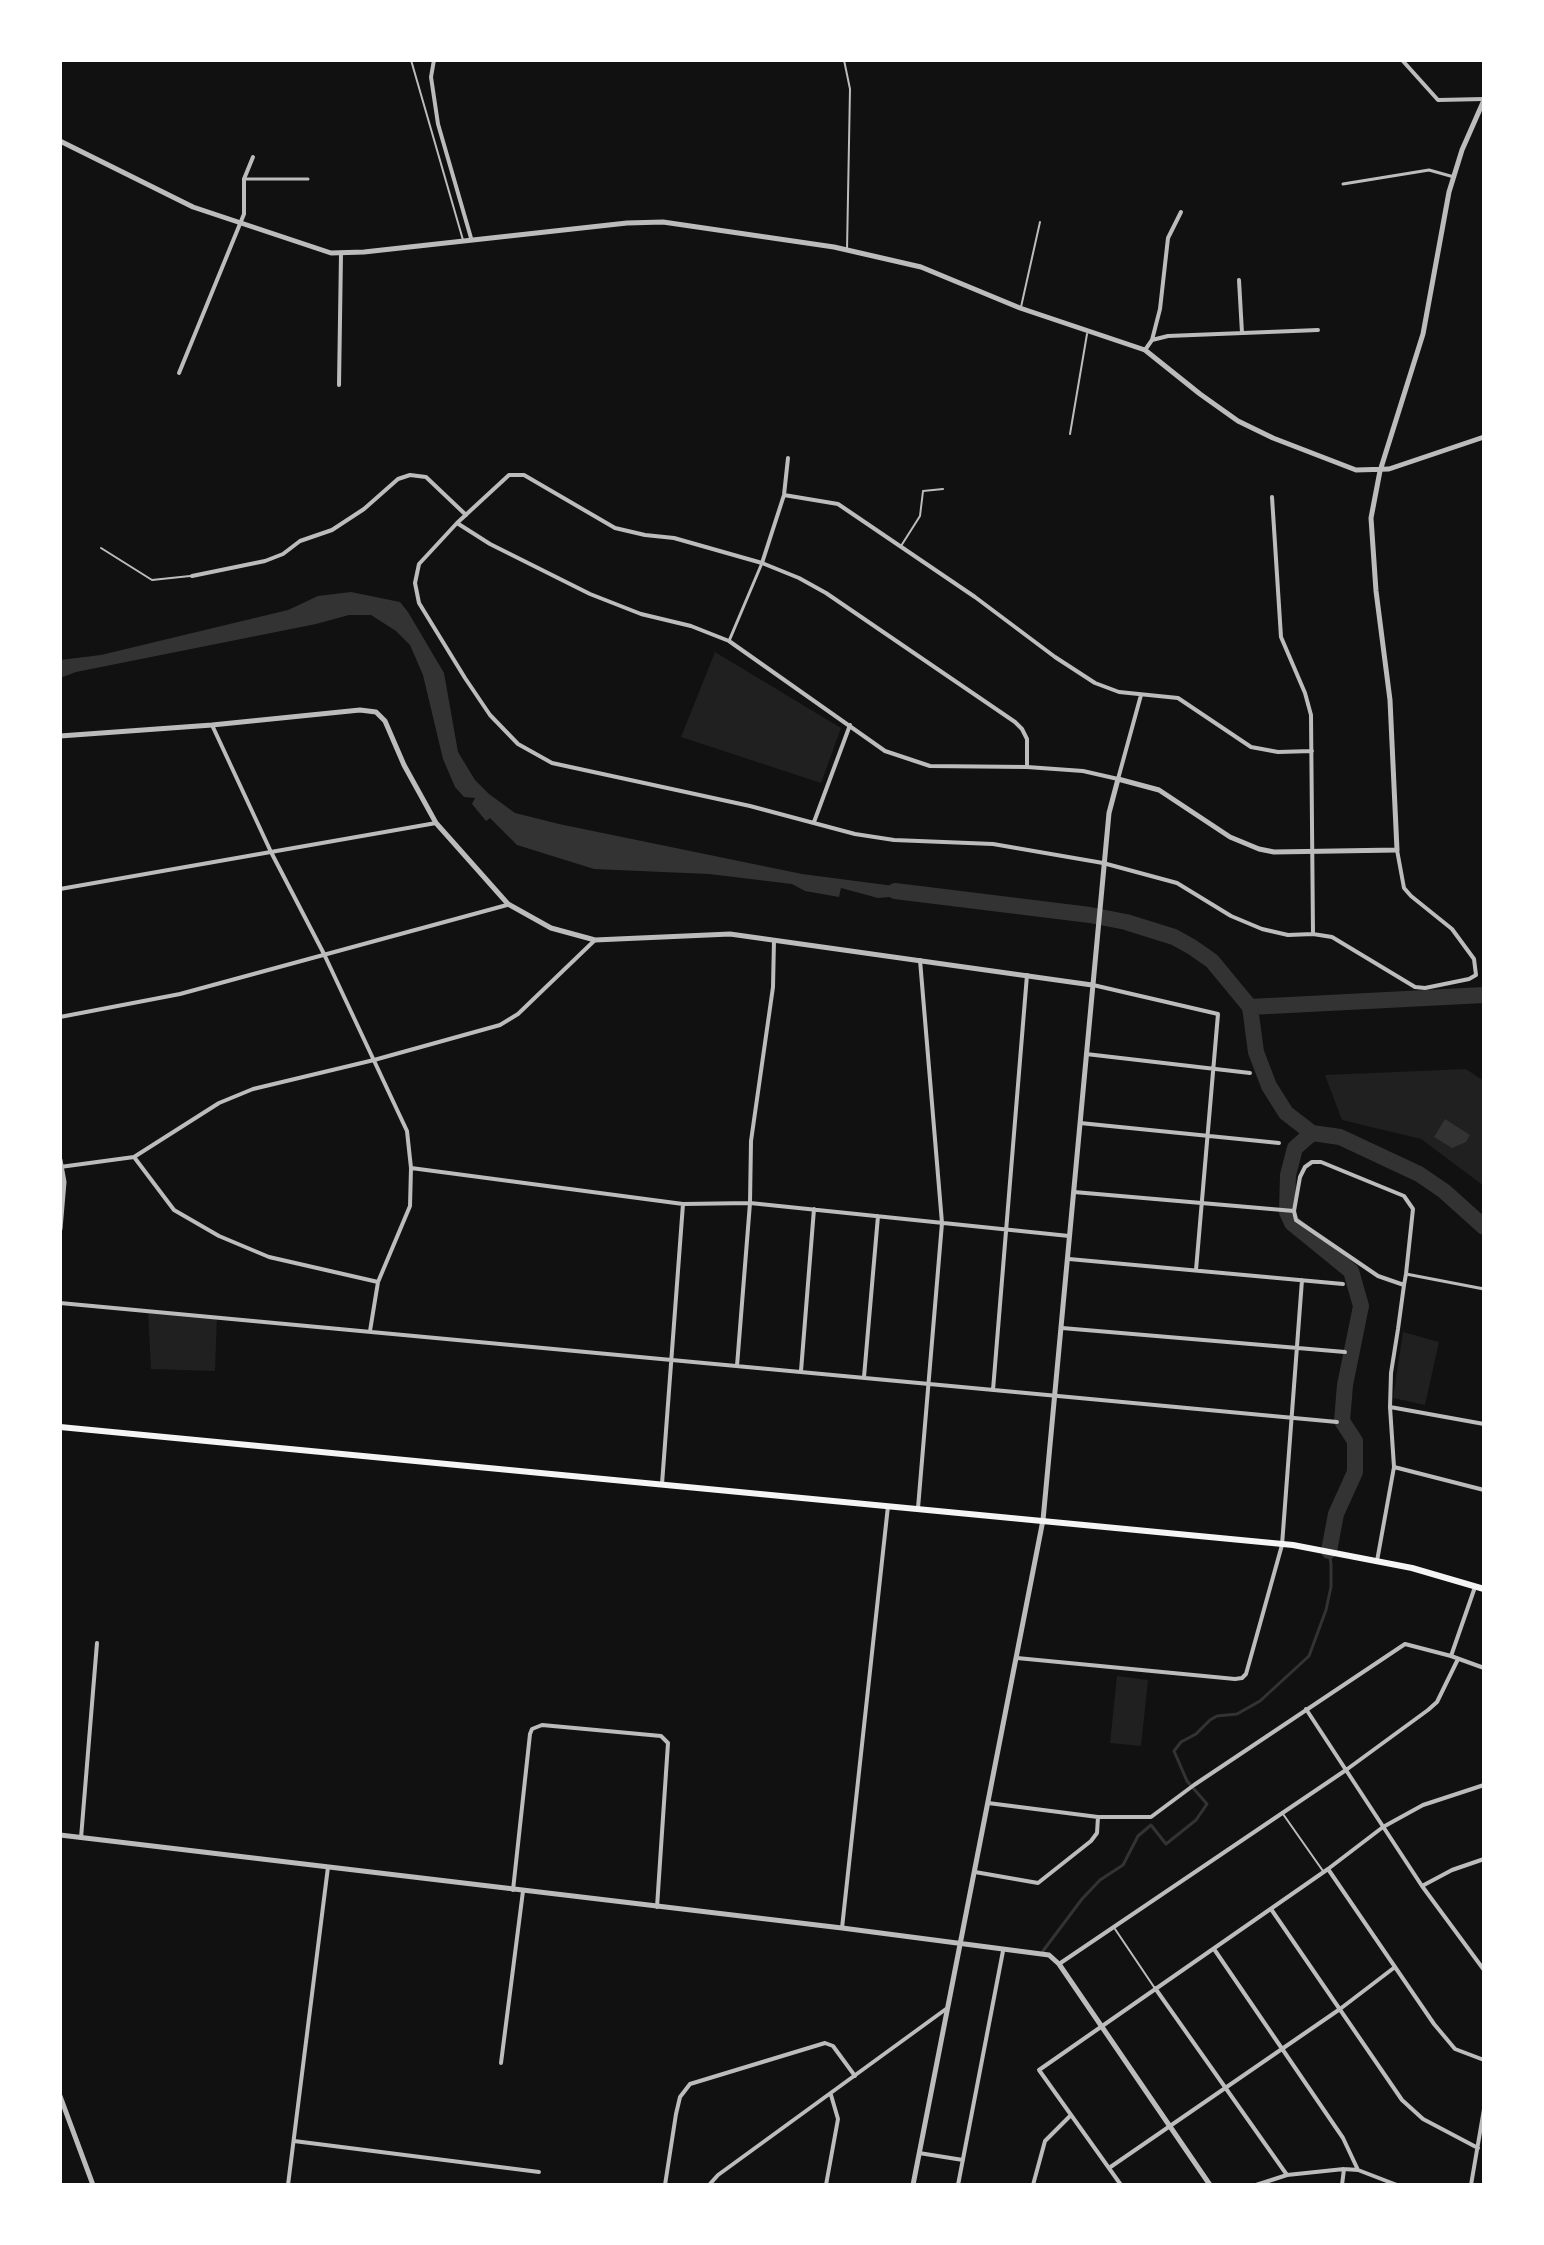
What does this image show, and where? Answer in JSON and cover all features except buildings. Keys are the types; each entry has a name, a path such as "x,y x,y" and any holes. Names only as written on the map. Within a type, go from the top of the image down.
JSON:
{"main road":[{"path":"60,1427 1282,1545 1377,1561 1484,1589"}],"street":[{"path":"434,60 431,77 438,124 471,238"},
{"path":"1027,767 1027,739 1015,722 826,593 762,563 674,538 615,528 524,475 509,475 457,523 419,564 415,583 419,603 465,678 490,715 518,744 552,763 868,836 993,844 1103,863 1177,883 1231,916 1262,929 1288,935 1332,937 1415,987 1462,981 1476,975 1474,959 1452,929 1404,888 1397,850 1391,715 1372,537 1373,506 1380,471 1423,334 1443,219 1462,150 1484,99 1438,100 1402,60"},
{"path":"61,144 178,201 317,250 341,254 471,238 663,222 847,250 921,267 1020,308 1145,350 1238,421 1356,470 1380,471 1484,437"},
{"path":"179,373 241,223 245,208 244,179 253,157"},
{"path":"1343,184 1429,170 1454,177"},
{"path":"244,179 308,179"},
{"path":"1145,350 1152,340 1160,309 1168,238 1181,212"},
{"path":"339,385 341,254"},
{"path":"1239,280 1242,333"},
{"path":"1152,340 1168,336 1318,330"},
{"path":"729,641 762,563 784,495 788,458"},
{"path":"192,576 265,561 283,554 300,541 332,530 364,509 398,479 410,475 426,477 466,515"},
{"path":"784,495 838,504 1095,683 1119,692 1178,698 1251,747 1278,752 1312,751"},
{"path":"1272,497 1281,637 1311,715 1313,934"},
{"path":"457,523 490,544 590,594 641,614 691,626 729,641 885,751 930,766 1027,767 1083,771 1118,779 1159,790 1242,844 1274,852 1397,850"},
{"path":"913,2185 1043,1520 1103,863 1109,813 1141,695"},
{"path":"60,736 360,710 376,712 385,721 404,765 436,823 508,904 551,928 595,940 730,934 1092,985 1218,1014 1196,1270"},
{"path":"212,725 407,1131 411,1168 410,1206 378,1282 370,1331"},
{"path":"814,822 850,725"},
{"path":"60,889 436,823"},
{"path":"60,1017 180,994 508,904"},
{"path":"60,1229 61,1164 134,1157 236,1095 500,1025 518,1014 595,940"},
{"path":"737,1366 750,1203 751,1141 773,987 774,940"},
{"path":"918,1509 942,1223 920,960"},
{"path":"993,1390 1027,975"},
{"path":"1086,1054 1250,1073"},
{"path":"1080,1123 1279,1143"},
{"path":"134,1157 174,1210 219,1236 269,1257 378,1282"},
{"path":"1377,1561 1394,1467 1391,1373 1406,1274 1413,1209 1404,1196 1321,1162 1312,1162 1305,1167 1292,1210 1296,1220 1378,1276 1404,1285"},
{"path":"411,1168 683,1204 750,1203 1071,1236"},
{"path":"1074,1192 1292,1210"},
{"path":"662,1484 683,1204"},
{"path":"801,1371 814,1209"},
{"path":"864,1378 878,1216"},
{"path":"1069,1259 1343,1284"},
{"path":"1406,1274 1484,1289"},
{"path":"1017,1658 1235,1679 1242,1678 1249,1669 1282,1545 1302,1280"},
{"path":"60,1303 1337,1422"},
{"path":"1062,1328 1345,1352"},
{"path":"1390,1407 1484,1424"},
{"path":"1394,1467 1484,1490"},
{"path":"842,1928 888,1506"},
{"path":"1451,1656 1475,1587"},
{"path":"81,1838 97,1643"},
{"path":"988,1803 1098,1817 1151,1817 1192,1786 1405,1644 1484,1668"},
{"path":"1059,1964 1346,1770 1437,1702 1458,1659"},
{"path":"1306,1709 1422,1886 1484,1970"},
{"path":"513,1890 530,1734 536,1725 661,1736 666,1738 657,1907"},
{"path":"1121,2185 1039,2070 1326,1871 1383,1827 1423,1805 1484,1785"},
{"path":"975,1872 1038,1883 1091,1841 1097,1833 1098,1817"},
{"path":"60,1835 1049,1955 1059,1964 1210,2185"},
{"path":"1422,1886 1452,1870 1484,1859"},
{"path":"288,2185 328,1867"},
{"path":"1326,1871 1455,2049 1484,2060"},
{"path":"501,2063 523,1891"},
{"path":"1271,1909 1402,2100 1423,2119 1481,2149"},
{"path":"1214,1949 1343,2138 1358,2170"},
{"path":"958,2185 1003,1951"},
{"path":"1109,2168 1340,2009 1395,1967"},
{"path":"1155,1988 1287,2175"},
{"path":"709,2185 718,2175 946,2009"},
{"path":"665,2185 680,2097 690,2084 825,2043 833,2046 855,2076"},
{"path":"826,2185 838,2119 831,2095"},
{"path":"60,2096 93,2185"},
{"path":"1471,2185 1481,2149 1484,2109"},
{"path":"1033,2185 1045,2141 1071,2115"},
{"path":"294,2141 539,2172"},
{"path":"919,2153 963,2160"},
{"path":"1342,2185 1344,2169"},
{"path":"1256,2185 1287,2175 1344,2169 1358,2170 1397,2185"}],"lane":[{"path":"411,60 463,240"},
{"path":"844,60 850,89 847,250"},
{"path":"1020,308 1040,222"},
{"path":"1070,434 1088,329"},
{"path":"901,547 920,516 923,491 943,489"},
{"path":"101,548 152,580 192,576"},
{"path":"1283,1813 1326,1871"},
{"path":"1114,1928 1155,1988"}],"shaded area":[{"path":"351,592 400,602 408,612 444,673 458,752 475,780 515,813 802,874 917,889 915,895 878,898 841,888 839,897 805,891 792,884 709,874 594,869 517,845 490,818 486,821 472,804 475,798 464,797 455,787 443,759 423,675 410,645 396,631 371,615 349,615 76,672 60,678 60,660 101,655 288,610 318,596"},
{"path":"715,652 841,728 821,783 681,737"},
{"path":"1466,1069 1484,1081 1484,1186 1421,1139 1342,1120 1325,1075"},
{"path":"1445,1119 1470,1135 1466,1142 1452,1148 1434,1137"},
{"path":"148,1310 217,1316 215,1371 151,1369"},
{"path":"1403,1332 1439,1342 1425,1405 1393,1398"},
{"path":"1117,1676 1148,1680 1141,1746 1110,1743"}],"waterway":[{"path":"895,891 1090,915 1174,937 1192,947 1212,961 1250,1007 1256,1052 1269,1086 1286,1113 1312,1133 1340,1137 1419,1174 1444,1191 1484,1227"},
{"path":"1250,1007 1484,995"},
{"path":"1312,1133 1295,1148 1288,1175 1287,1212 1292,1223 1351,1271 1361,1306 1345,1385 1342,1421 1355,1441 1355,1472 1336,1514 1329,1551"},
{"path":"1043,1951 1082,1899 1100,1880 1123,1865 1138,1836 1151,1825 1166,1844 1196,1820 1207,1804 1187,1781 1174,1751 1210,1720 1237,1714 1260,1701 1309,1656 1331,1587 1329,1551"}]}
